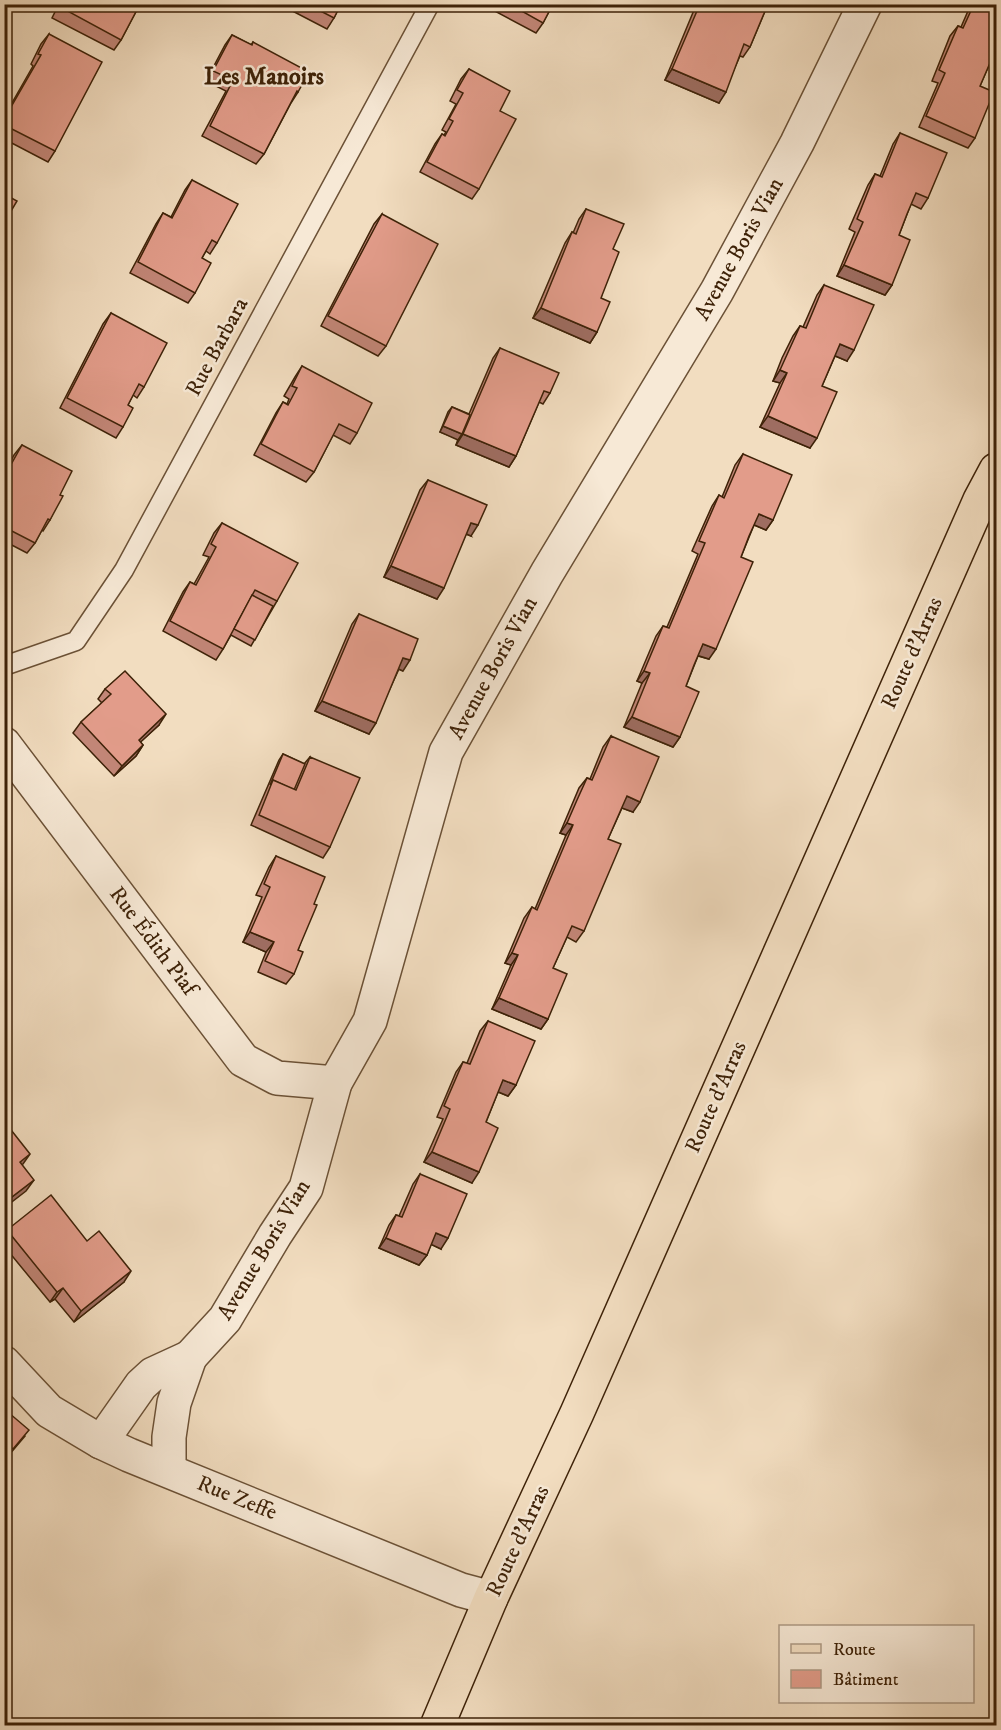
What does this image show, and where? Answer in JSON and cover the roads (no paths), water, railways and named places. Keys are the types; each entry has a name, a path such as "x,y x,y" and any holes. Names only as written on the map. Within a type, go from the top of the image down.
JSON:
{"main road":[{"name":"Route d'Arras","path":"437,1725 491,1598 577,1413 980,500 996,470"}],"street":[{"name":"Avenue Boris Vian","path":"101,1442 141,1385 153,1374 190,1357 225,1319 274,1235 306,1188 335,1083 370,1021 446,752 547,573 717,291 797,143 865,4"},
{"name":"Rue Édith Piaf","path":"4,744 243,1060 277,1078 335,1083"},
{"name":"Avenue Boris Vian","path":"169,1470 169,1437 174,1402 190,1357"},
{"name":"Rue Zeffe","path":"4,1363 49,1411 101,1442 460,1590 491,1598"}],"lane":[{"name":"Rue Barbara","path":"4,666 76,641 124,570 429,4"}],"district":[{"name":"Les Manoirs","path":"264,77"}]}
